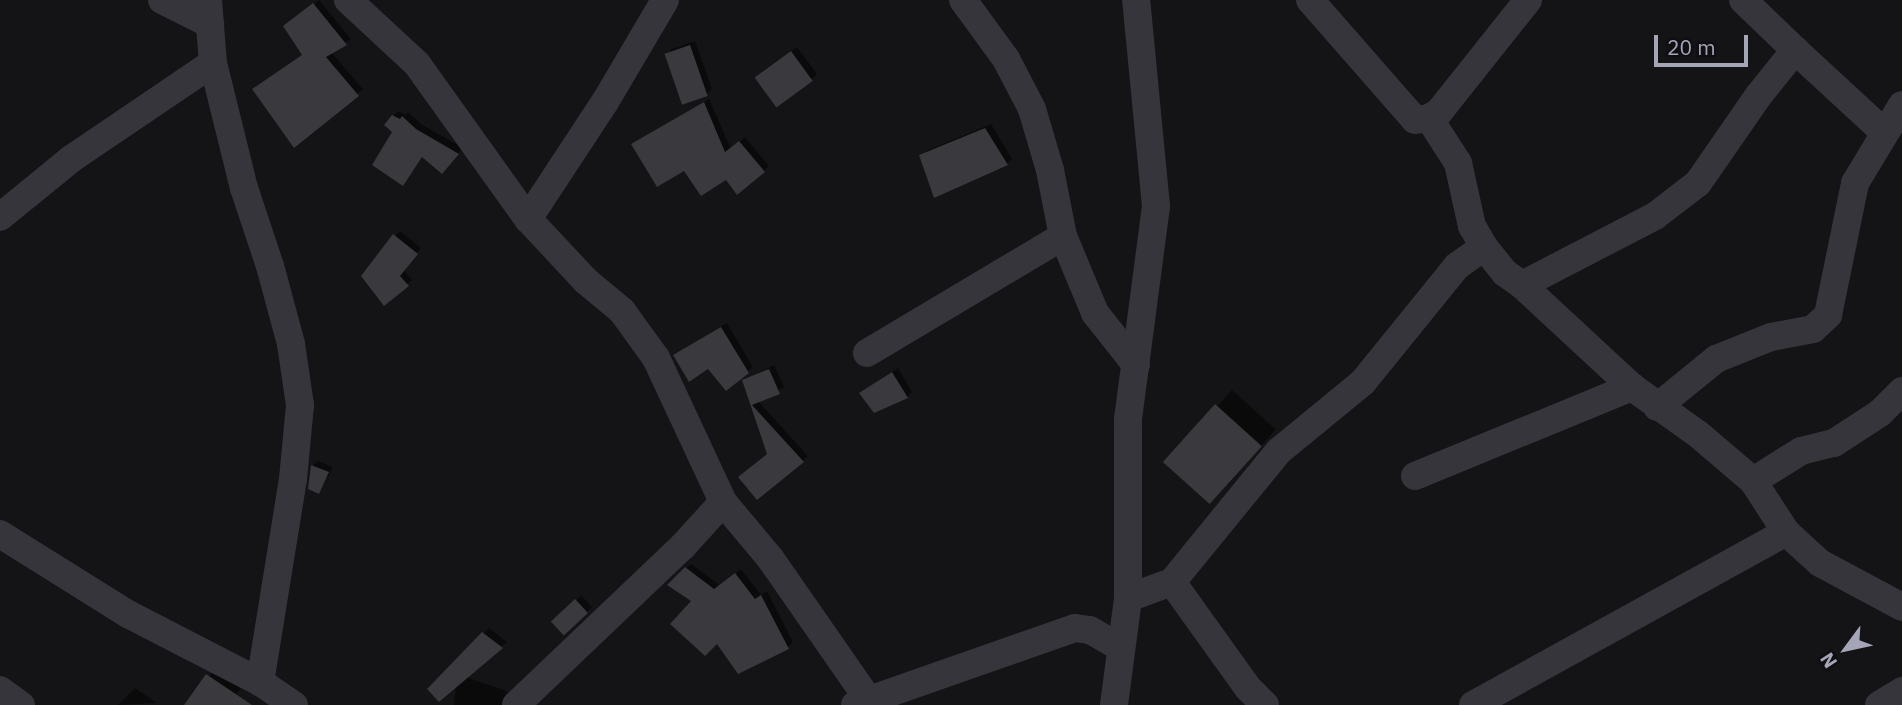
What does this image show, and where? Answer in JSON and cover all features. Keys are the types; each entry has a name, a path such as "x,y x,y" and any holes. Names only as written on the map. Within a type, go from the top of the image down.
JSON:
{"street":[{"path":"162,0 209,12 214,62 244,188 270,266 291,344 300,405 293,479 260,682"},
{"path":"348,0 417,64 528,219 586,281 622,310 656,358 723,502 770,558 866,704 1076,628 1090,631 1121,648"},
{"path":"528,219 605,102 665,0"},
{"path":"962,0 1006,59 1032,109 1050,170 1063,236 1095,313 1136,365"},
{"path":"1114,705 1128,598 1128,419 1156,206 1136,0"},
{"path":"1310,0 1415,120 1429,118 1439,112 1528,0"},
{"path":"1743,0 1885,133"},
{"path":"1522,285 1655,216 1698,183 1759,95 1795,50"},
{"path":"0,217 71,159 214,62"},
{"path":"1657,407 1716,359 1771,337 1813,329 1828,315 1855,183 1902,105"},
{"path":"1429,118 1458,163 1472,226 1484,247 1505,272 1632,387 1699,434 1753,481 1786,532 1819,563 1902,607"},
{"path":"867,352 1063,236"},
{"path":"1128,598 1172,582 1279,451 1363,382 1457,266 1484,247"},
{"path":"1415,477 1632,387"},
{"path":"1753,481 1801,451 1834,443 1880,413 1902,391"},
{"path":"516,705 682,546 723,502"},
{"path":"1473,705 1786,532"},
{"path":"0,534 128,614 260,682 294,705"},
{"path":"1172,582 1248,688 1265,705"},
{"path":"0,690 21,705"},
{"path":"1879,705 1902,691"}],"building":[{"path":"313,3 347,45 326,57 359,96 294,148 252,89 302,55 283,26"},
{"path":"690,45 708,96 682,105 664,54"},
{"path":"791,51 813,81 776,107 755,77"},
{"path":"704,102 725,152 739,141 765,172 737,195 726,180 701,196 684,171 657,187 631,144"},
{"path":"392,115 400,119 402,116 416,129 459,154 442,174 422,157 403,186 372,165 392,132 384,125"},
{"path":"985,128 1008,165 934,198 919,155"},
{"path":"393,234 418,254 400,276 409,286 384,306 361,276"},
{"path":"721,327 749,373 726,391 708,369 689,382 673,355"},
{"path":"769,369 780,394 752,405 804,462 757,500 738,477 767,454 742,380"},
{"path":"892,372 908,398 874,413 859,393"},
{"path":"1215,404 1262,446 1210,504 1163,462"},
{"path":"311,465 329,472 319,494 308,489"},
{"path":"685,567 714,589 735,573 755,599 761,595 789,649 738,674 717,644 705,656 670,624 691,601 667,585"},
{"path":"575,599 588,613 564,635 551,622"},
{"path":"482,632 503,648 439,702 427,689"},
{"path":"206,674 252,705 184,705"}]}
